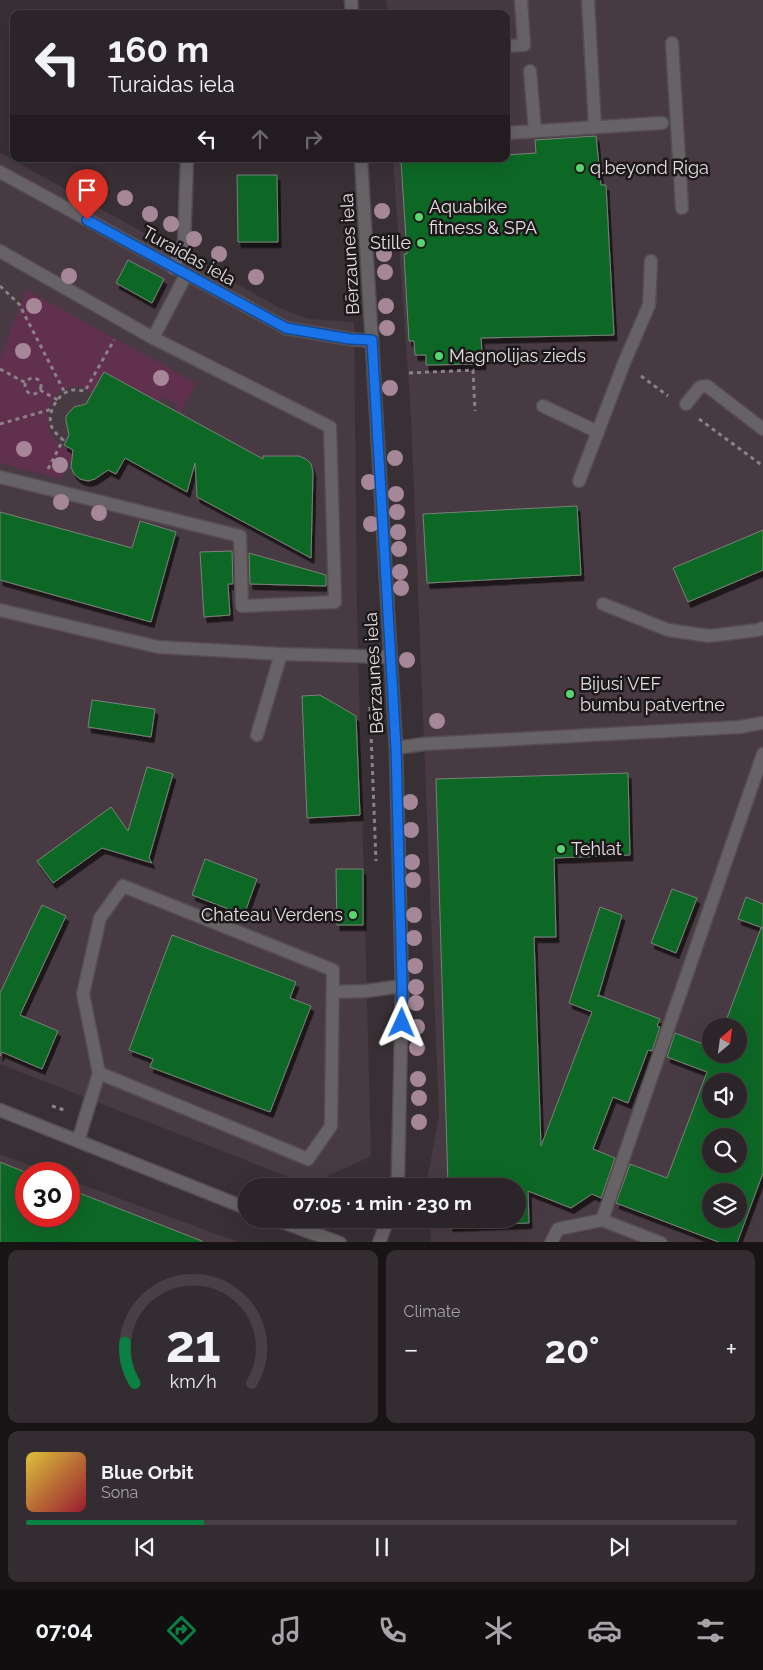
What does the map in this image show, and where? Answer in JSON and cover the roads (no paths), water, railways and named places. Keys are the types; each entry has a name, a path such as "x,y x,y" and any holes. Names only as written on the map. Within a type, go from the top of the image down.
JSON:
{"street":[{"path":"510,46 524,45 521,0"},
{"path":"588,0 595,127"},
{"path":"672,43 682,208"},
{"path":"530,72 535,131"},
{"path":"510,133 662,123"},
{"path":"174,268 184,243 187,162"},
{"name":"Bērzaunes iela","path":"361,162 396,748 402,986 397,1178"},
{"name":"Turaidas iela","path":"0,172 286,328 350,339 372,340"},
{"path":"0,251 152,338 330,427 334,602 242,606 240,536 0,477"},
{"path":"580,481 624,363 649,305 651,261"},
{"path":"152,338 186,275"},
{"path":"686,404 700,387 707,386 763,429"},
{"path":"543,406 598,432"},
{"path":"603,604 668,630 709,636 763,628"},
{"path":"0,610 158,647 280,654 391,657"},
{"path":"256,735 280,654"},
{"path":"396,748 434,743 740,727 763,723"},
{"path":"602,1220 763,754"},
{"path":"78,1141 99,1073 83,994 100,918 123,886 333,970 331,1126 308,1159 99,1073"},
{"path":"333,992 366,991 402,986"},
{"path":"0,1110 238,1205"},
{"path":"551,1242 558,1229 602,1220 661,1242"},
{"path":"300,1228 340,1242"},
{"path":"379,1242 384,1228"}],"place":[{"name":"q.beyond Riga","path":"580,168"},
{"name":"Aquabike fitness & SPA","path":"419,217"},
{"name":"Stille","path":"421,243"},
{"name":"Magnolijas zieds","path":"439,356"},
{"name":"Bijusi VEF bumbu patvertne","path":"570,694"},
{"name":"Tehlat","path":"561,849"},
{"name":"Chateau Verdens","path":"353,915"}]}
